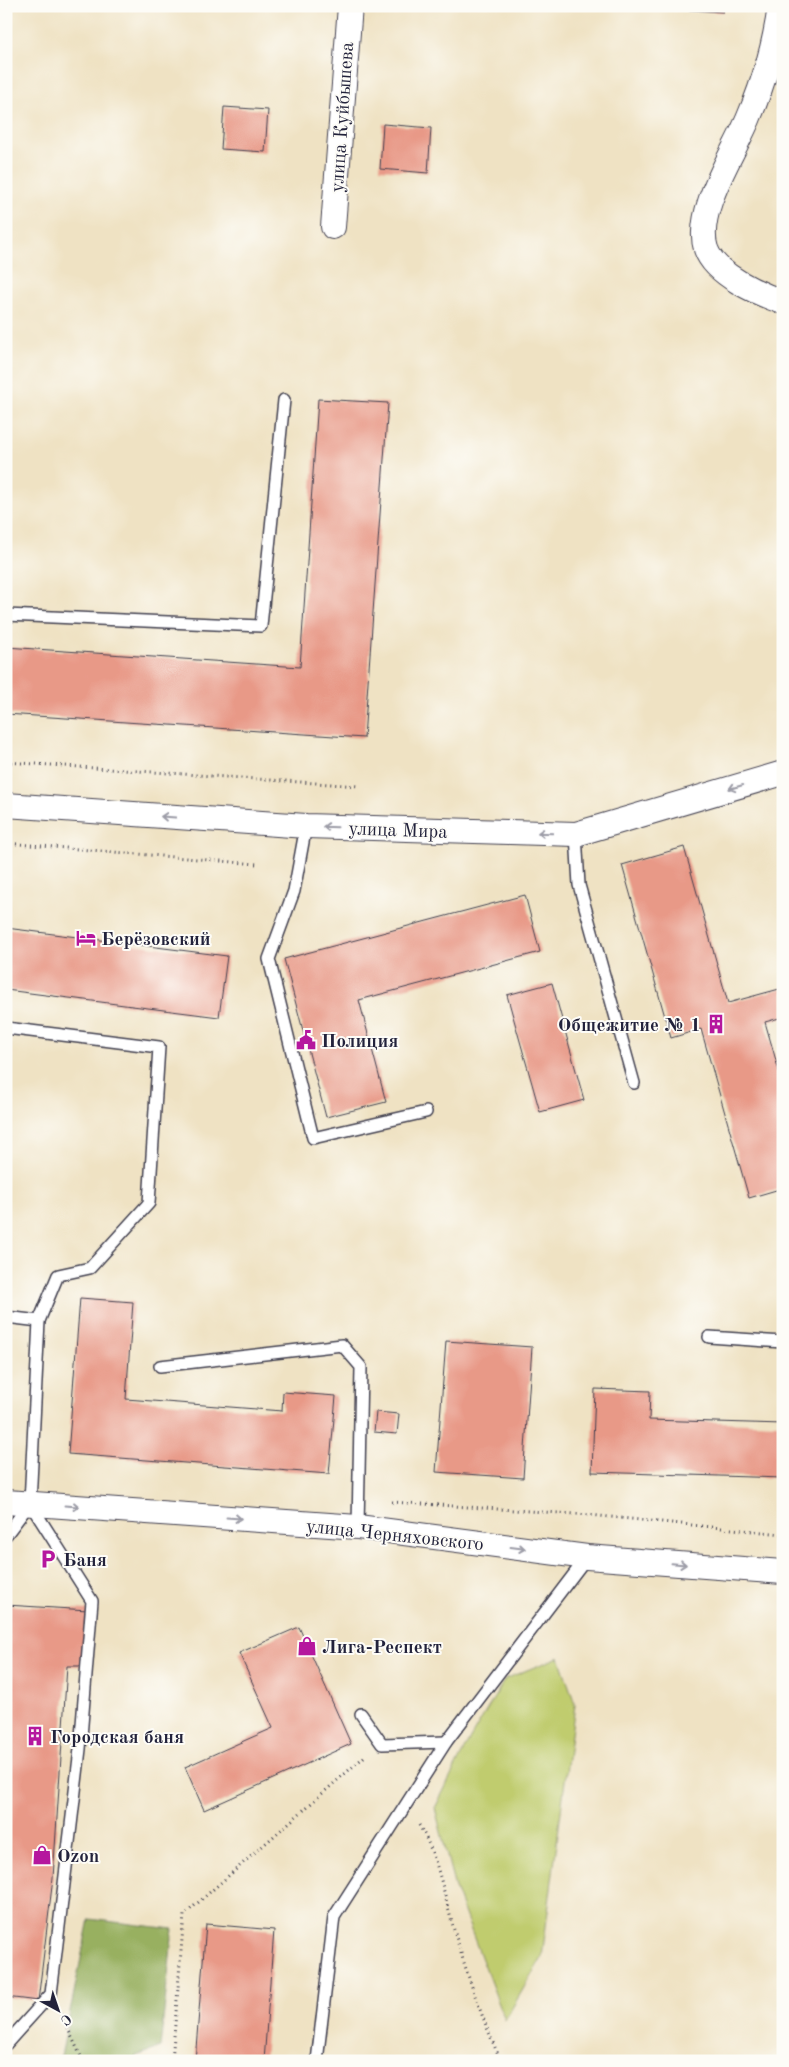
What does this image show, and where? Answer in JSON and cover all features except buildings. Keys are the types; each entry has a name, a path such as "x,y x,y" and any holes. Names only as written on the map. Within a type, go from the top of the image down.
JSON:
{"street":[{"name":"улица Куйбышева","path":"333,227 350,6"},
{"path":"780,6 776,29 750,117 716,187 706,216 705,236 706,249 715,265 737,281 762,295 783,302"},
{"name":"улица Мира","path":"6,805 306,826 576,834 783,773"},
{"name":"улица Черняховского","path":"6,1502 358,1527 587,1557 783,1572"}],"lane":[{"path":"6,614 261,626 284,400"},
{"path":"306,826 294,891 269,959 313,1138 426,1112"},
{"path":"576,834 579,885 634,1083"},
{"path":"6,1028 159,1047 148,1203 90,1268 58,1275 39,1321 30,1503 6,1535"},
{"path":"6,1317 39,1321"},
{"path":"710,1337 783,1342"},
{"path":"160,1366 342,1345 361,1367 358,1527"},
{"path":"6,2044 51,1994 80,1748 92,1601 30,1503"},
{"path":"317,2061 334,1917 446,1742 587,1557"},
{"path":"361,1714 382,1744 446,1742"}],"path":[{"path":"6,762 359,786"},
{"path":"6,843 257,864"},
{"path":"359,1499 590,1515 783,1534"},
{"path":"172,2061 184,1915 354,1764 382,1744"},
{"path":"406,1803 428,1840 440,1876 454,1930 487,2031 501,2061"},
{"path":"51,1994 83,2061"}],"green space":[{"path":"559,1657 575,1704 542,1957 505,2020 455,1888 435,1808 468,1742 505,1679"},
{"path":"89,1919 173,1929 160,2048 136,2056 135,2061 60,2061"}],"place":[{"name":"Берёзовский","path":"86,938"},
{"name":"Общежитие № 1","path":"716,1024"},
{"name":"Полиция","path":"306,1040"},
{"name":"Баня","path":"48,1559"},
{"name":"Лига-Респект","path":"307,1646"},
{"name":"Городская баня","path":"35,1736"},
{"name":"Ozon","path":"42,1855"}]}
